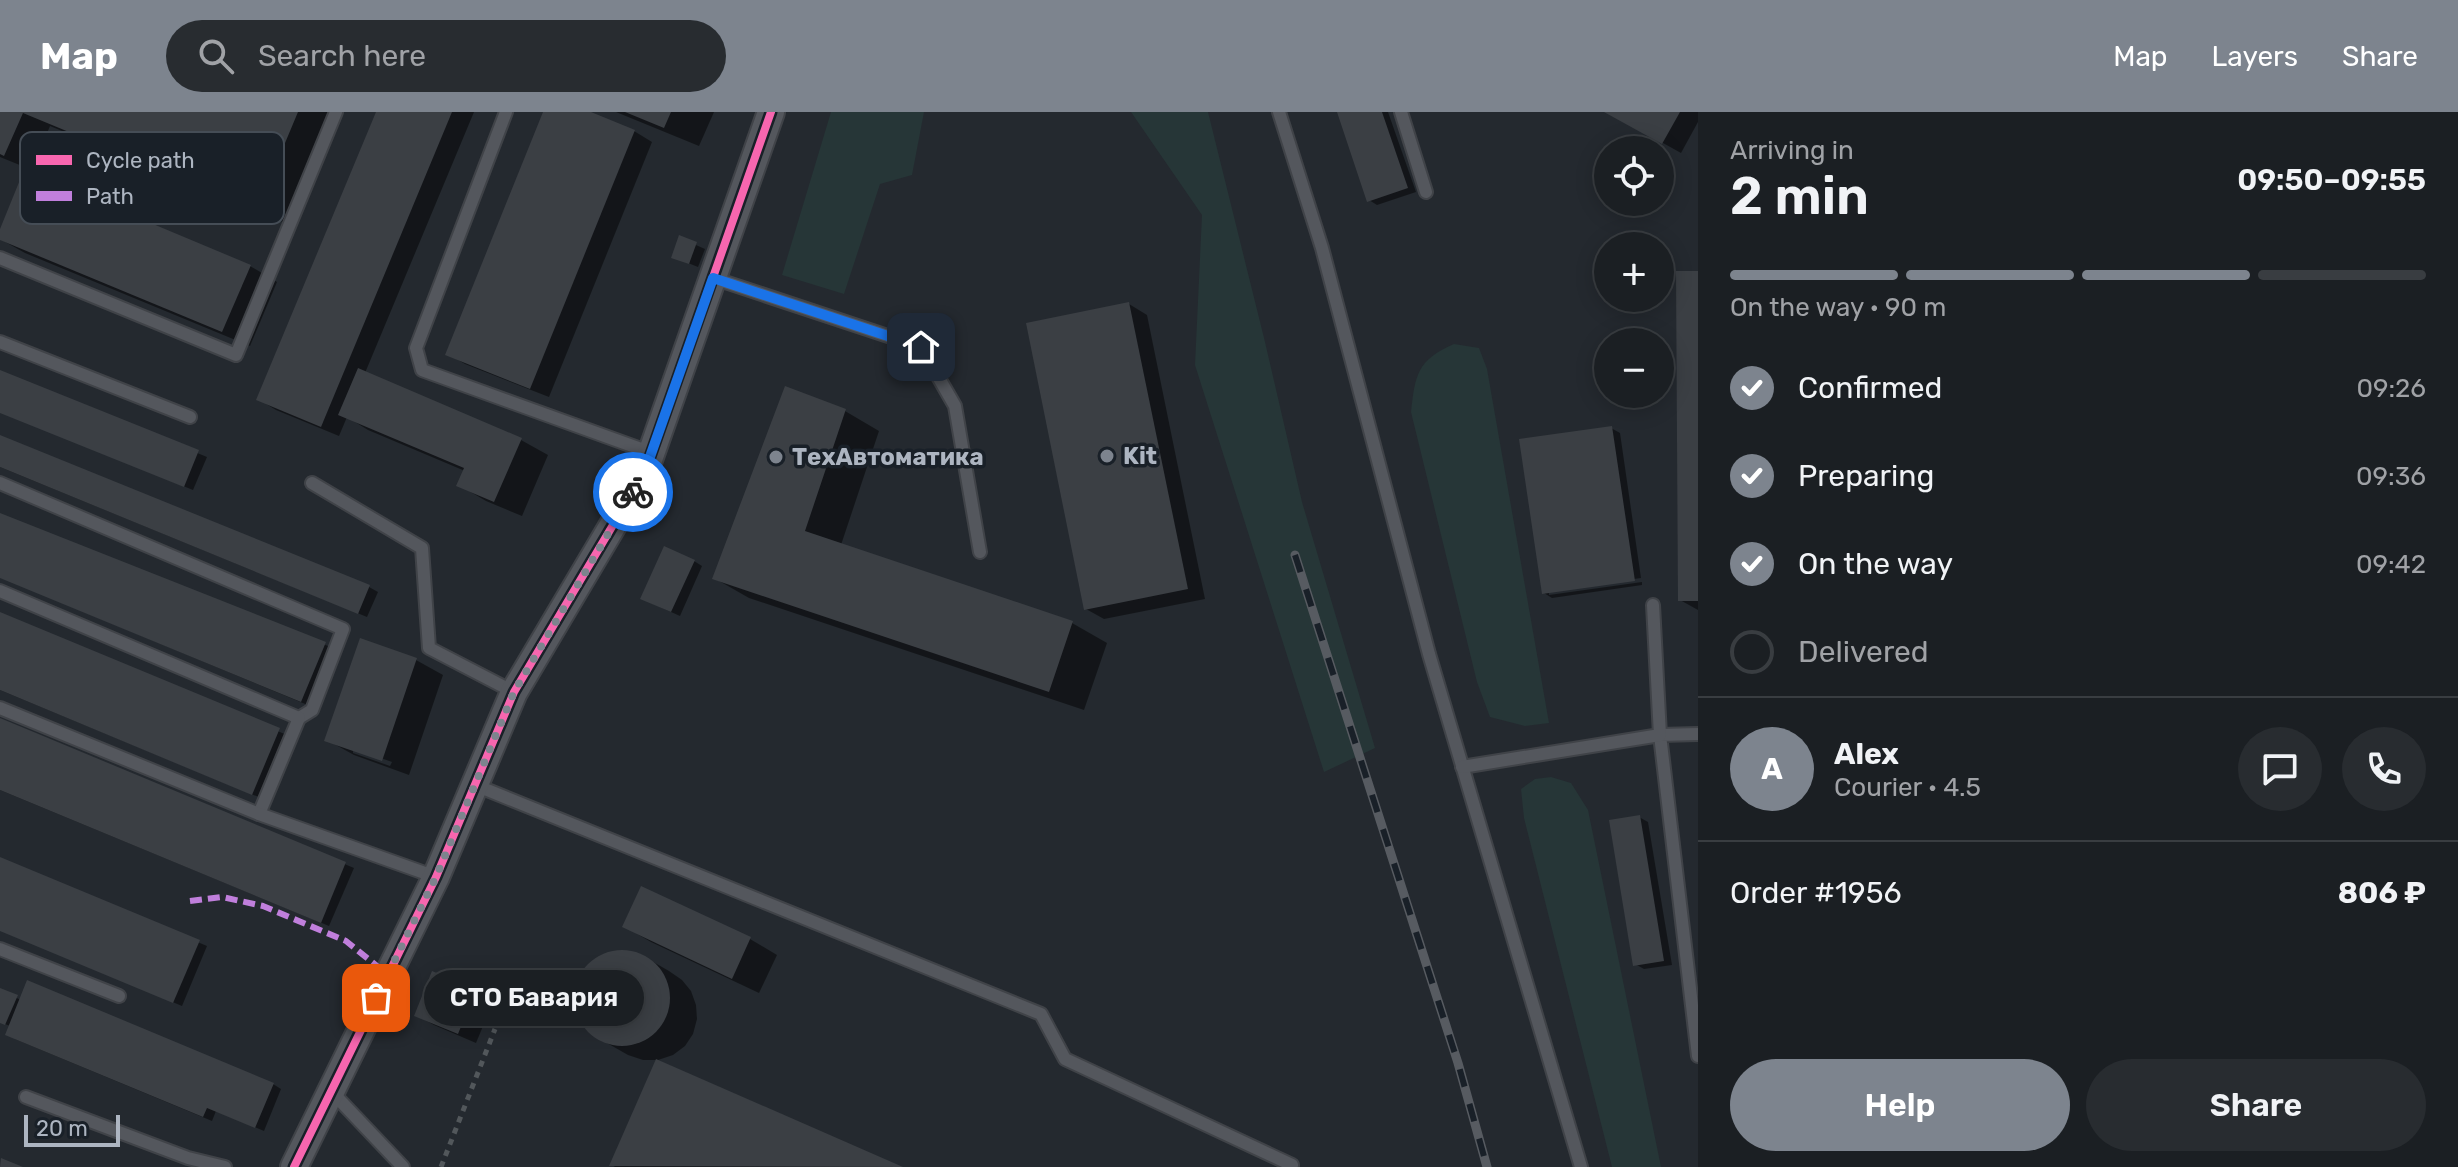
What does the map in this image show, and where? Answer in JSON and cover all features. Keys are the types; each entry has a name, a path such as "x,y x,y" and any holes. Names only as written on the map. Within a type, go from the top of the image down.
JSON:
{"street":[{"path":"294,1167 436,877 514,692 645,471 771,112"}],"lane":[{"path":"0,258 236,355 336,112"},
{"path":"506,112 416,348 422,370 652,453"},
{"path":"1279,112 1322,248 1429,654 1581,1167"},
{"path":"1401,112 1426,192"},
{"path":"713,278 921,347 955,406 980,552"},
{"path":"0,342 190,417"},
{"path":"0,483 343,629 312,710 299,718 259,814"},
{"path":"312,483 422,548 429,648 514,692"},
{"path":"0,591 299,718"},
{"path":"1653,605 1660,735 1698,1056"},
{"path":"0,708 259,814 436,877"},
{"path":"1462,767 1660,735 1698,734"},
{"path":"475,785 1041,1014 1065,1059 1291,1167"},
{"path":"0,949 119,996"},
{"path":"331,1091 403,1167"},
{"path":"26,1097 188,1158 225,1167"}],"path":[{"path":"441,1167 495,1029"}],"shaded area":[{"path":"831,112 924,112 912,175 880,184 844,294 782,275"},
{"path":"1131,112 1208,112 1302,502 1375,748 1324,772 1195,365 1202,215"},
{"path":"1454,344 1479,348 1487,369 1549,723 1525,726 1490,717 1477,682 1411,412 1420,370 1432,356"},
{"path":"1551,777 1571,783 1588,810 1661,1167 1612,1167 1524,818 1521,789 1535,779"}],"building":[{"path":"0,112 298,112 284,145 284,132 69,132 23,113 4,156 0,154"},
{"path":"376,112 452,112 321,427 256,400"},
{"path":"543,112 591,112 635,130 530,389 445,355"},
{"path":"625,112 671,112 664,128"},
{"path":"1337,112 1382,112 1408,188 1367,202"},
{"path":"1604,112 1680,112 1666,136 1648,136"},
{"path":"20,180 20,224 153,224 251,265 222,332 0,240 0,229"},
{"path":"679,235 697,242 689,264 671,258"},
{"path":"1676,271 1698,271 1698,601 1678,601"},
{"name":"Kit","path":"1129,302 1188,589 1084,610 1026,323"},
{"path":"358,368 522,438 494,502 456,486 464,468 338,415"},
{"path":"0,370 199,450 184,487 0,413"},
{"path":"785,386 846,409 805,531 1073,621 1049,692 712,579"},
{"path":"1612,426 1635,581 1542,594 1519,439"},
{"path":"0,435 370,585 358,614 0,467"},
{"path":"0,513 326,642 301,702 0,578"},
{"path":"664,546 695,560 671,612 640,599"},
{"path":"0,612 280,728 252,795 0,690"},
{"path":"360,638 417,658 382,761 324,741"},
{"path":"0,718 346,862 321,923 0,790"},
{"path":"1640,815 1664,961 1633,966 1609,820"},
{"path":"0,857 200,940 173,1003 0,931"},
{"path":"641,886 751,937 732,979 622,927"},
{"path":"622,950 640,954 656,964 666,980 670,998 666,1016 656,1032 640,1042 622,1046 604,1042 588,1032 578,1016 574,998 578,980 588,964 604,954"},
{"path":"432,971 476,990 458,1034 414,1016"},
{"path":"27,980 274,1083 255,1128 207,1108 203,1117 5,1035"},
{"path":"0,988 18,995 5,1025 0,1023"},
{"path":"656,1059 903,1167 609,1166"},
{"path":"1,1158 23,1167 0,1167"}],"railway":[{"path":"1295,555 1458,1063 1487,1167"}],"marked path":[{"path":"190,901 222,897 263,906 346,941 388,975"}],"cycle path":[{"path":"294,1167 436,877 514,692 645,471 771,112"}],"way so far":[{"path":"376,998 436,877 514,692 633,492"}],"place":[{"name":"Kit","path":"1107,456"},
{"name":"ТехАвтоматика","path":"776,457"},
{"name":"СТО Бавария","path":"376,998"}],"route":[{"path":"633,492 645,471 713,278 921,347"}]}
